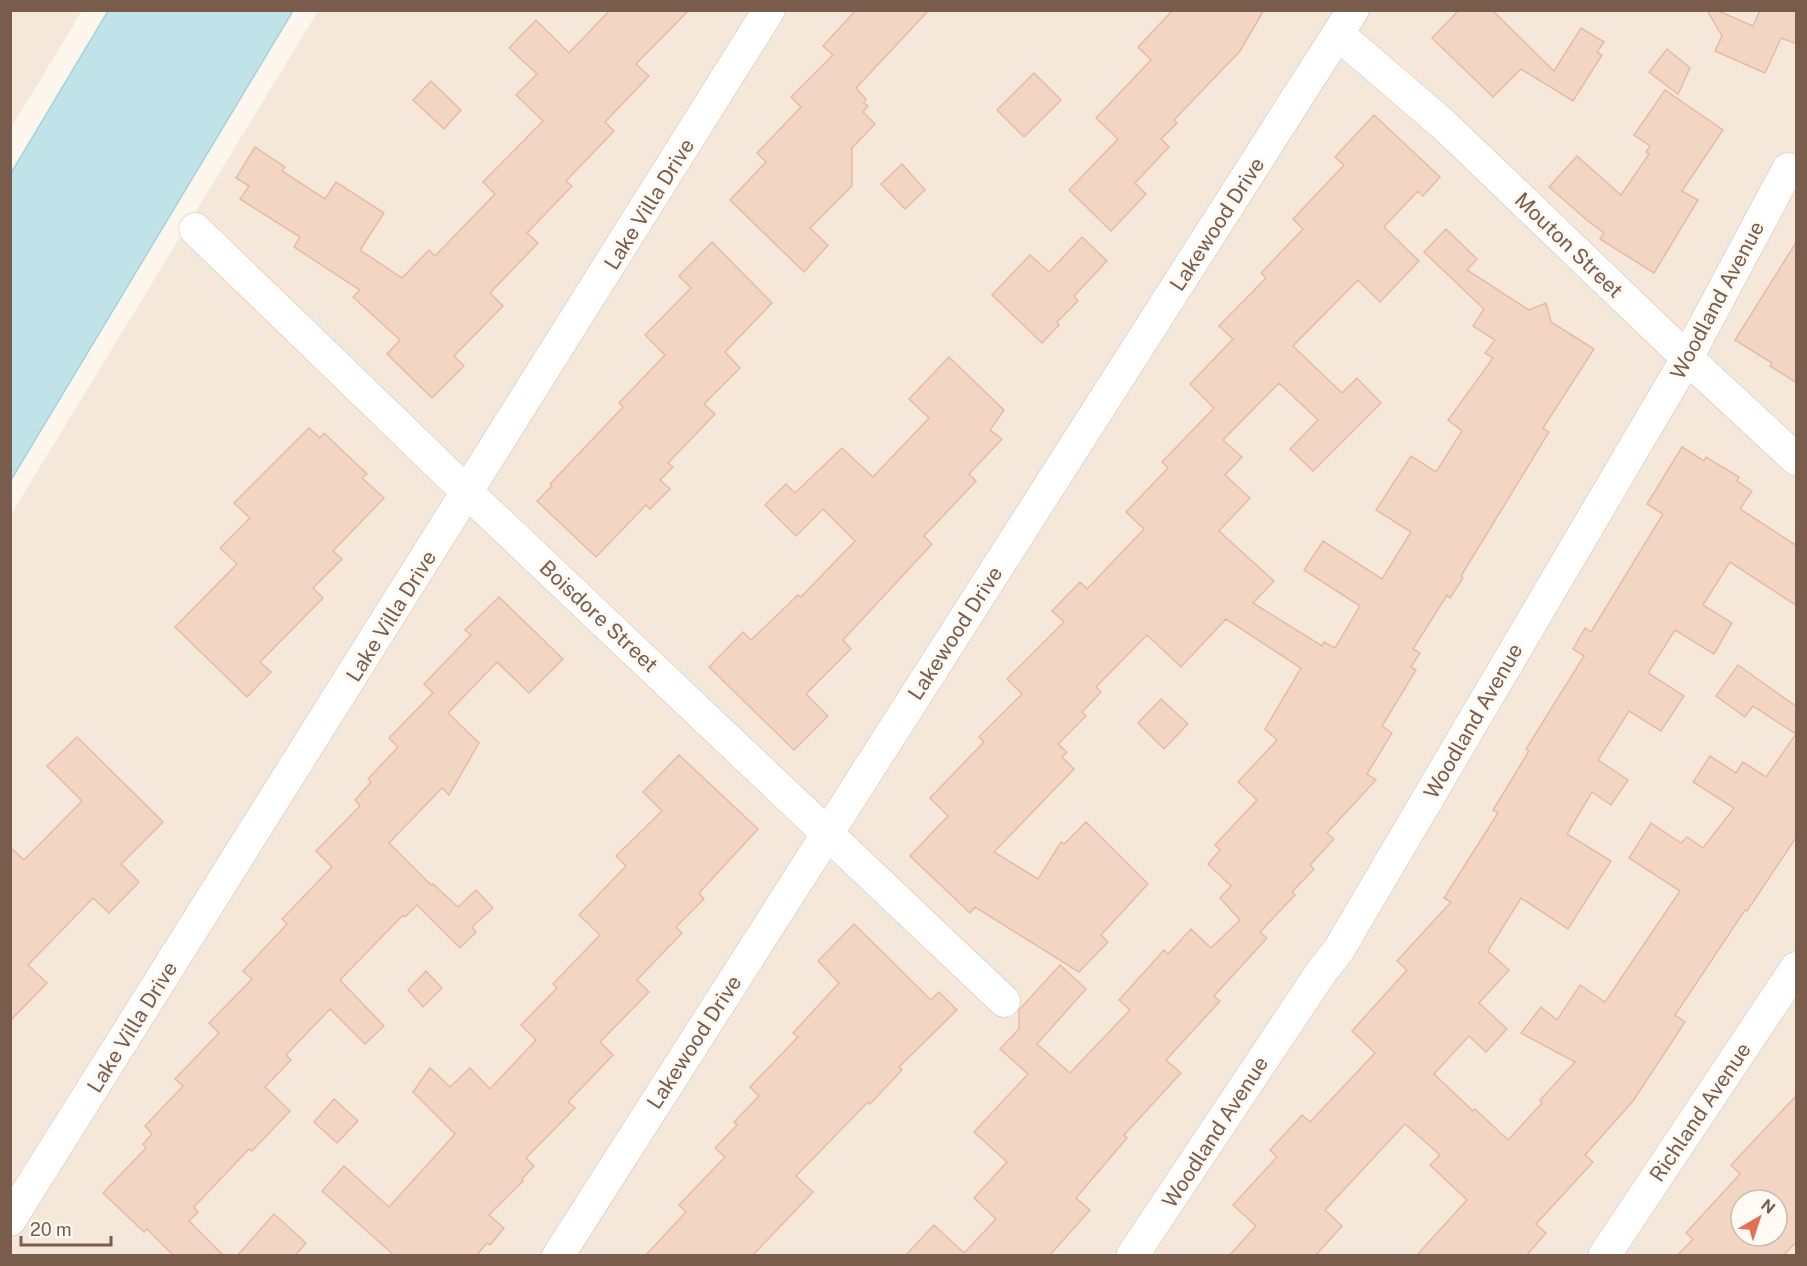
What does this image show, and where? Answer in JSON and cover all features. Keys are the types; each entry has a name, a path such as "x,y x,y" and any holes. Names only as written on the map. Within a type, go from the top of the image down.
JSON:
{"street":[{"name":"Lake Villa Drive","path":"10,1220 769,10"},
{"name":"Mouton Street","path":"1346,22 1444,125 1687,358 1797,459"},
{"name":"Lakewood Drive","path":"558,1256 1346,22"},
{"name":"Woodland Avenue","path":"1132,1256 1322,971 1338,951 1687,358 1792,171"},
{"name":"Boisdore Street","path":"195,229 1004,1001"},
{"name":"Richland Avenue","path":"1604,1256 1797,968"}],"shaded area":[{"path":"10,11 82,11 11,128"},
{"path":"318,11 1796,11 1796,1255 11,1255 10,516"}],"water":[{"path":"108,11 293,11 11,480 11,173"}],"building":[{"path":"610,10 689,10 636,64 649,76 605,122 614,131 566,181 572,186 527,233 538,243 490,293 503,306 454,356 464,366 432,398 387,354 400,340 353,297 360,290 294,247 300,237 240,199 249,186 236,178 255,147 285,167 282,171 325,199 336,182 384,213 360,250 402,278 429,250 435,256 495,194 483,182 543,121 516,95 537,74 509,48 536,20 569,53"},
{"path":"856,10 929,10 856,88 866,99 864,103 868,106 863,112 875,124 852,148 852,186 810,228 828,245 804,272 730,200 766,162 757,153 801,107 791,97 833,55 823,46"},
{"path":"1173,10 1264,10 1240,51 1174,120 1177,123 1161,139 1169,147 1135,183 1146,194 1111,231 1069,190 1118,139 1096,118 1151,60 1138,47"},
{"path":"1459,10 1492,10 1554,71 1581,28 1604,42 1597,52 1602,55 1573,101 1521,69 1493,97 1432,38"},
{"path":"1707,10 1716,10 1753,26 1760,10 1797,10 1797,44 1781,38 1765,73 1715,51 1722,36"},
{"path":"1667,49 1690,68 1678,94 1649,72"},
{"path":"1034,73 1061,100 1024,137 997,110"},
{"path":"431,81 461,110 444,129 413,100"},
{"path":"1665,90 1723,130 1682,191 1698,200 1654,273 1600,239 1604,233 1549,187 1577,156 1621,195 1649,154 1646,152 1650,146 1634,135"},
{"path":"1374,115 1440,177 1423,196 1418,191 1384,227 1419,261 1380,302 1358,280 1293,346 1342,393 1357,378 1381,403 1313,471 1290,449 1318,420 1279,383 1223,440 1242,457 1225,475 1250,498 1219,531 1274,581 1253,603 1322,646 1324,642 1335,648 1360,606 1304,570 1323,541 1382,579 1411,532 1376,510 1411,456 1436,472 1462,431 1448,420 1493,358 1485,353 1495,340 1473,326 1484,309 1424,252 1446,229 1477,259 1467,270 1529,310 1546,303 1551,322 1594,349 1543,428 1549,432 1461,576 1463,578 1450,598 1447,595 1413,649 1420,653 1411,667 1416,670 1382,726 1392,733 1367,774 1376,780 1327,833 1334,839 1310,865 1314,869 1292,892 1295,895 1260,932 1267,938 1214,996 1220,1001 1166,1060 1181,1073 1124,1135 1127,1138 1076,1198 1090,1210 1049,1256 905,1256 934,1225 964,1253 996,1219 974,1198 1007,1162 974,1132 1028,1074 1000,1049 1019,1029 1019,1010 1060,965 1086,989 1037,1044 1070,1073 1130,1010 1119,1000 1164,950 1168,954 1191,929 1211,948 1240,920 1220,898 1231,886 1208,864 1220,850 1215,845 1257,800 1238,782 1277,740 1265,729 1301,668 1226,619 1181,667 1147,635 1096,687 1101,692 1082,712 1086,716 1058,744 1067,752 1062,757 1074,769 994,852 1038,879 1061,842 1064,844 1086,822 1148,884 1101,935 1108,942 1079,972 975,907 970,913 910,856 948,816 930,798 984,742 979,737 1022,694 1007,679 1064,622 1052,611 1080,582 1087,589 1144,529 1126,512 1168,468 1162,462 1214,408 1190,384 1233,339 1219,326 1266,278 1261,273 1303,229 1293,219 1344,165 1335,157"},
{"path":"902,164 925,190 905,209 881,184"},
{"path":"1082,237 1107,261 1074,296 1078,301 1057,322 1059,325 1042,343 992,295 1030,255 1049,272"},
{"path":"1797,241 1797,383 1770,366 1772,363 1735,340"},
{"path":"712,242 772,303 725,352 740,368 704,404 715,414 668,463 673,467 660,480 670,489 650,509 646,505 596,557 537,501 552,486 550,484 623,407 619,403 665,355 645,335 691,288 679,276"},
{"path":"949,357 1004,410 990,430 1002,439 969,474 976,481 924,536 932,544 843,640 851,649 806,694 828,716 794,750 709,667 743,632 751,640 798,595 801,597 855,541 823,509 796,536 765,505 786,484 795,493 842,448 873,477 929,418 909,399"},
{"path":"309,428 320,438 324,433 367,474 362,478 384,498 333,551 342,559 313,588 323,598 260,662 271,672 247,697 175,627 237,564 220,548 250,518 234,503"},
{"path":"1682,447 1704,461 1706,457 1739,477 1737,481 1752,491 1740,509 1797,546 1797,606 1730,562 1703,605 1732,623 1714,654 1675,630 1648,673 1684,696 1661,731 1629,711 1598,760 1628,780 1611,805 1592,792 1567,834 1611,861 1568,929 1521,898 1488,951 1509,970 1479,1003 1507,1029 1486,1052 1469,1036 1434,1074 1508,1140 1575,1062 1521,1033 1541,1007 1557,1020 1580,985 1605,1002 1680,891 1629,858 1651,823 1681,843 1687,837 1703,848 1734,808 1693,782 1710,756 1736,773 1743,762 1766,777 1796,734 1753,706 1745,717 1716,696 1738,665 1797,707 1797,836 1675,1015 1685,1022 1633,1101 1585,1155 1593,1162 1536,1224 1546,1233 1526,1256 1416,1256 1467,1200 1430,1165 1440,1155 1405,1124 1325,1210 1342,1226 1315,1256 1229,1256 1256,1226 1233,1205 1277,1157 1270,1150 1302,1115 1310,1122 1375,1053 1352,1031 1407,970 1397,961 1451,902 1444,898 1498,813 1493,810 1529,751 1526,749 1584,656 1573,649 1585,628 1591,632 1663,514 1647,504"},
{"path":"499,597 563,659 529,693 497,662 448,713 479,743 449,795 442,788 389,843 431,885 433,884 458,907 476,890 493,908 472,927 476,932 460,948 417,905 405,917 403,915 340,980 384,1026 365,1044 330,1009 286,1055 291,1060 265,1087 290,1111 252,1151 249,1149 194,1207 198,1212 189,1221 224,1256 174,1256 147,1229 144,1232 103,1193 146,1148 143,1144 152,1134 145,1126 183,1086 175,1079 219,1033 209,1023 252,979 243,971 287,924 282,919 332,867 316,851 360,806 355,800 371,782 368,779 398,747 389,738 433,693 424,684 471,635 465,630"},
{"path":"1161,699 1188,724 1164,749 1138,723"},
{"path":"77,737 163,822 121,864 139,882 109,913 93,898 28,965 47,983 10,1021 10,847 24,860 82,801 47,766"},
{"path":"679,755 758,829 699,893 704,899 676,927 682,933 637,980 649,992 600,1042 613,1055 568,1102 575,1108 526,1158 534,1166 522,1179 523,1181 489,1215 504,1228 490,1245 487,1243 476,1256 395,1256 322,1191 344,1166 389,1207 455,1134 413,1092 430,1068 450,1087 470,1068 490,1089 536,1040 521,1025 557,988 553,984 600,935 579,915 626,866 616,856 662,811 643,792"},
{"path":"854,924 931,1000 939,992 957,1010 899,1067 902,1070 870,1104 868,1102 796,1176 813,1192 752,1256 645,1256 686,1212 679,1205 725,1157 715,1148 737,1125 734,1122 759,1096 750,1087 798,1037 793,1033 839,983 818,961"},
{"path":"426,971 442,988 423,1007 408,990"},
{"path":"1797,1095 1797,1241 1783,1256 1677,1256 1693,1239 1686,1233 1740,1174 1731,1165"},
{"path":"334,1099 358,1121 337,1143 314,1122"},
{"path":"274,1214 306,1243 295,1256 237,1256"}]}
